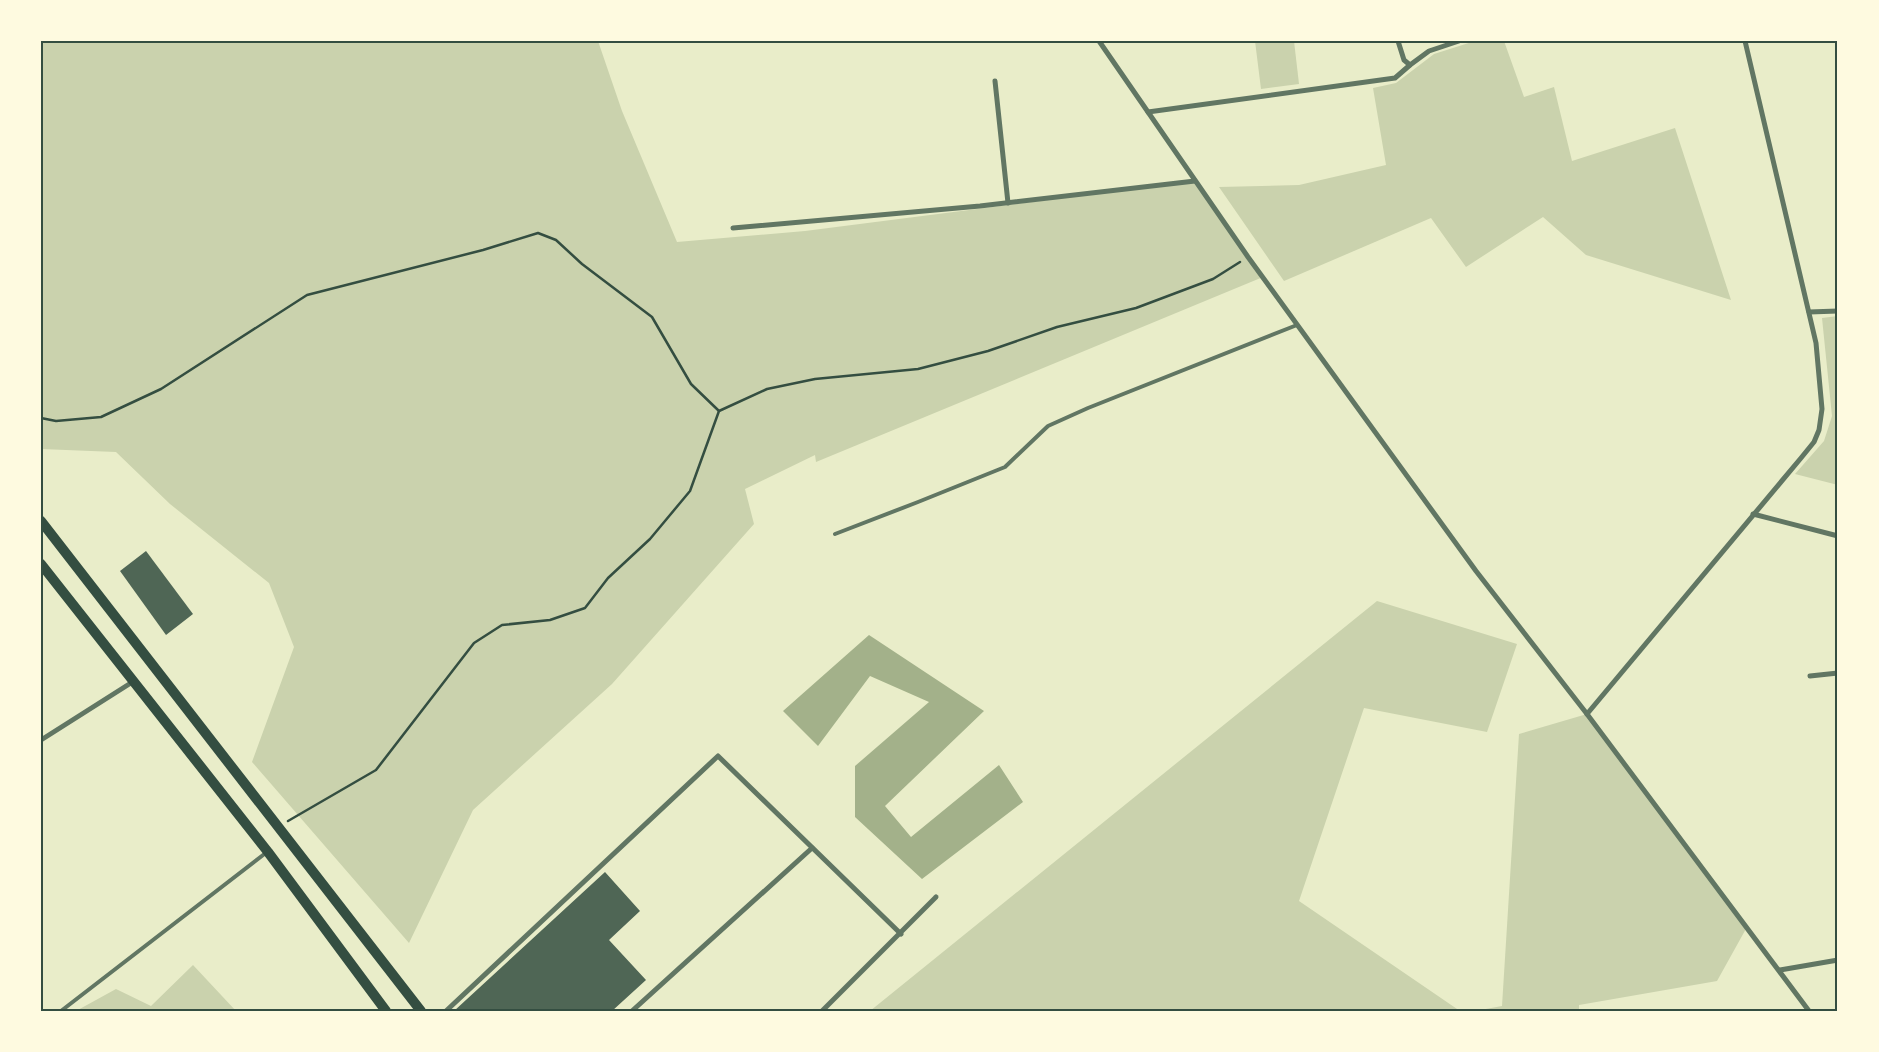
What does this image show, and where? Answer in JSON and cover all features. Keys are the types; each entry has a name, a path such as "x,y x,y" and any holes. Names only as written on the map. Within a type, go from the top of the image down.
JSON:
{"main road":[{"path":"41,521 421,1011"},
{"path":"41,564 268,852 386,1011"}],"street":[{"path":"1099,41 1248,257 1476,571 1587,714 1809,1011"},
{"path":"1398,41 1404,60 1410,65"},
{"path":"1148,112 1395,78 1429,51 1459,41"},
{"path":"1587,714 1801,458 1814,442 1819,430 1822,409 1816,343 1745,41"},
{"path":"995,82 1008,203"},
{"path":"733,228 1008,203 1195,181"},
{"path":"1809,312 1838,311"},
{"path":"1753,514 1838,536"},
{"path":"1810,676 1838,673"},
{"path":"41,740 134,681"},
{"path":"446,1011 718,756 901,934"},
{"path":"632,1011 812,848"},
{"path":"822,1011 936,897"},
{"path":"1780,970 1838,960"}],"lane":[{"path":"834,534 1005,466 1048,426 1056,422 1297,325"},
{"path":"61,1011 268,852"}],"path":[{"path":"41,418 56,421 101,417 161,389 307,295 483,250 538,233 556,240 582,264 652,316 691,384 720,411"},
{"path":"279,826 376,770 474,643 502,625 550,620 585,608 608,578 650,539 690,491 720,411 767,389 815,379 918,369 988,351 1057,327 1136,308 1213,279 1248,257"}],"shaded area":[{"path":"41,41 598,41 622,111 677,242 805,231 1195,181 1263,277 816,462 815,455 745,489 754,524 612,684 473,810 409,943 252,762 294,647 269,583 170,504 116,452 41,449"},
{"path":"1255,41 1294,41 1299,84 1261,89"},
{"path":"1475,41 1504,41 1524,97 1554,87 1572,161 1675,128 1731,300 1586,255 1543,217 1466,267 1431,218 1284,281 1219,187 1299,185 1386,165 1373,88 1396,83 1434,54"},
{"path":"1838,316 1838,485 1795,474 1824,441 1832,416 1822,318"},
{"path":"1377,601 1517,644 1487,732 1364,708 1299,901 1460,1011 870,1011"},
{"path":"869,635 984,711 885,806 911,837 999,765 1023,802 922,879 855,817 855,766 929,702 870,676 818,746 783,711"},
{"path":"1587,714 1747,927 1717,981 1579,1005 1579,1011 1475,1011 1502,1006 1519,734"},
{"path":"193,965 236,1011 76,1011 116,989 151,1006"}],"building":[{"path":"146,551 193,614 166,635 120,571"},
{"path":"605,872 640,911 609,940 646,980 612,1011 454,1011"}]}
